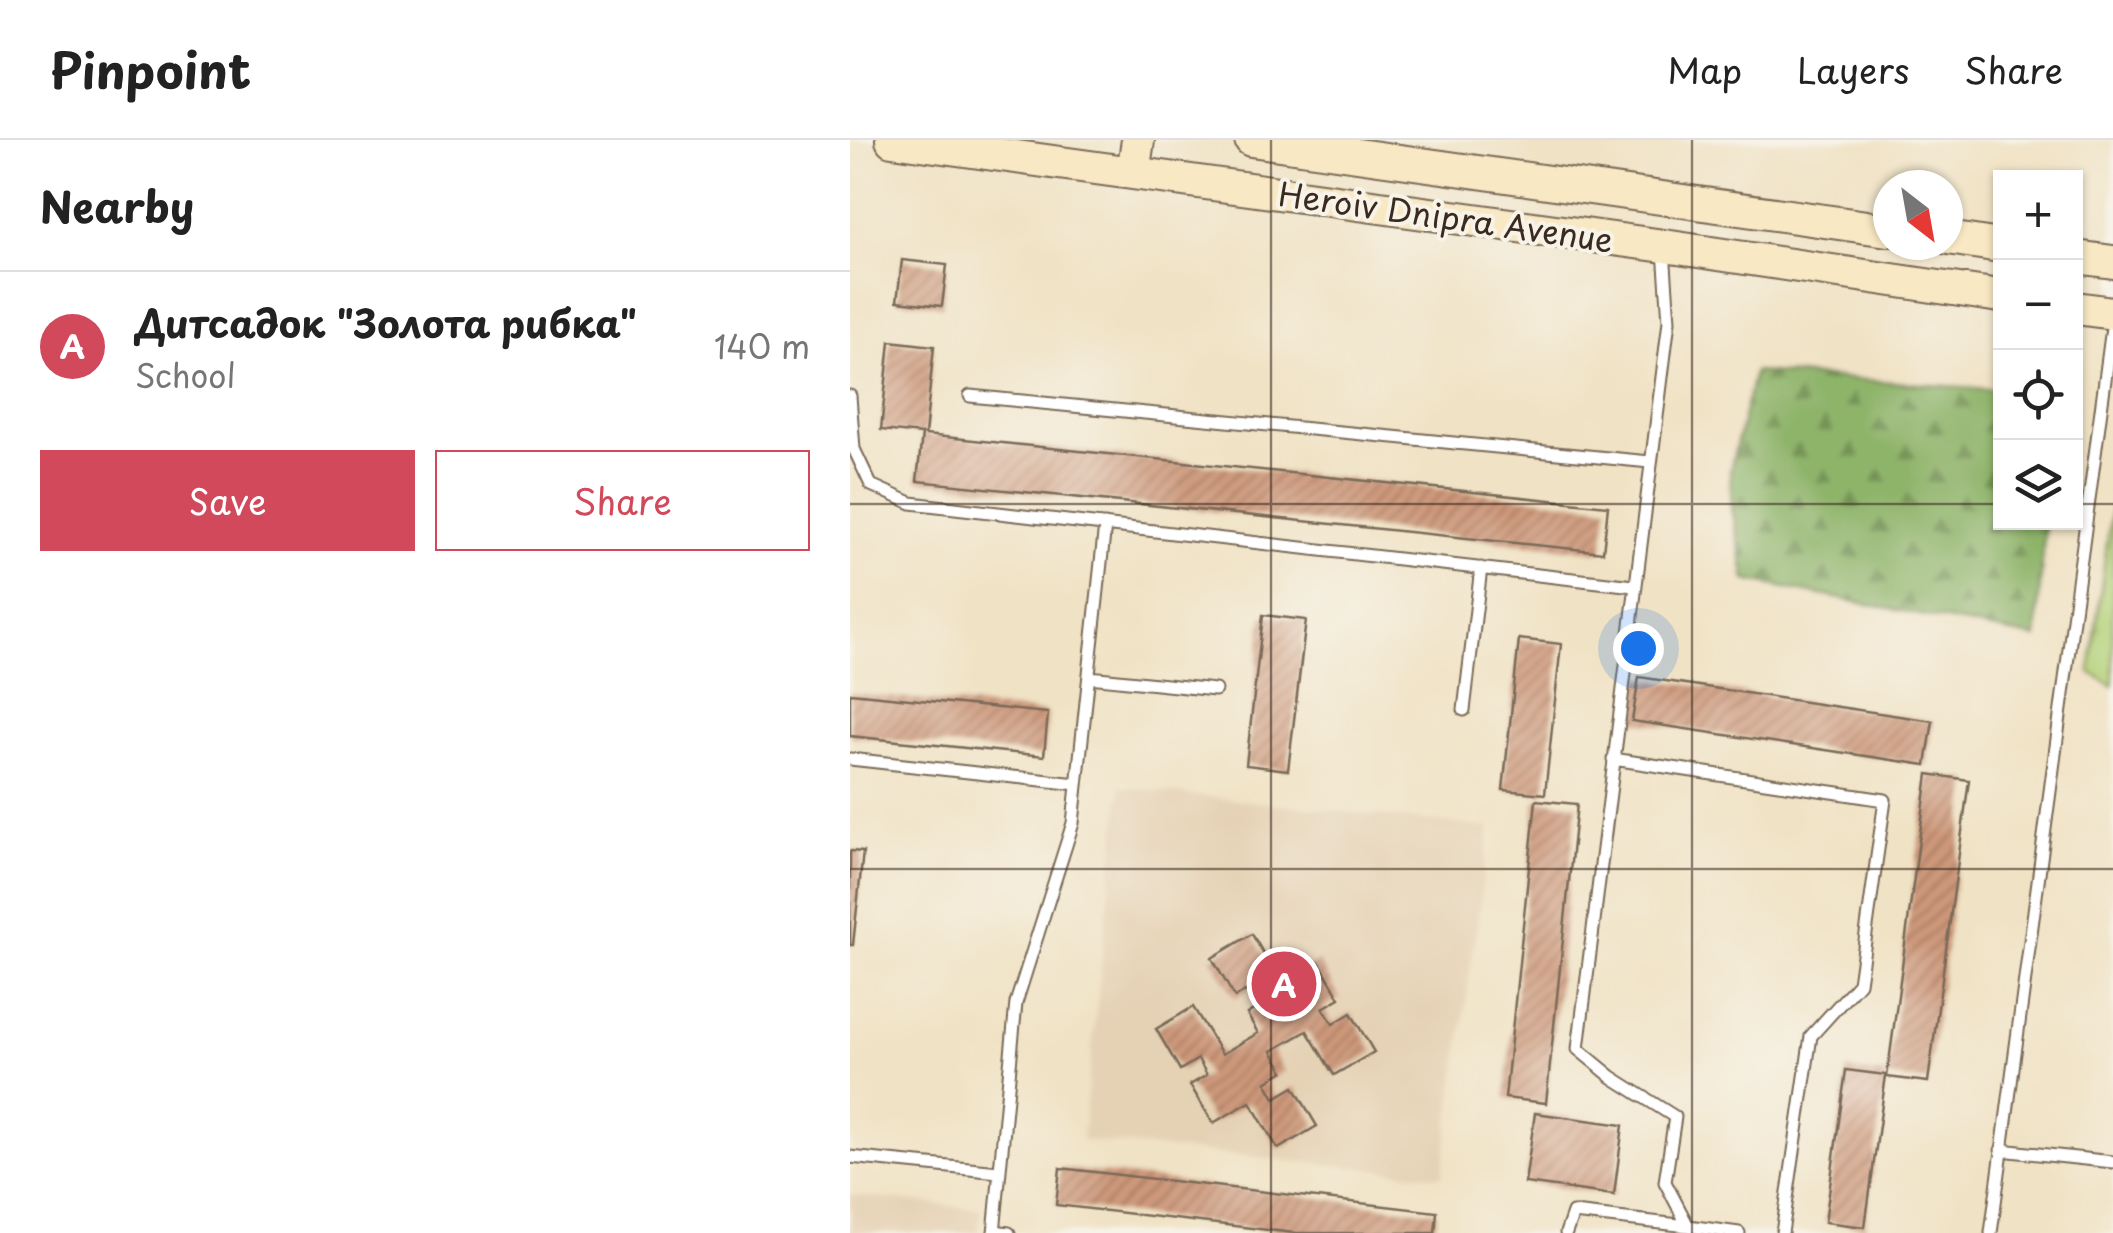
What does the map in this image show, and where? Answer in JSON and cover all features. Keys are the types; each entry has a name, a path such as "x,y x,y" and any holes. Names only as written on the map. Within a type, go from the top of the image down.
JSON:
{"street":[{"name":"Heroiv Dnipra Avenue","path":"892,140 1993,295"},
{"path":"1133,173 1138,140"},
{"name":"Heroiv Dnipra Avenue","path":"1251,140 1873,228"},
{"path":"1616,240 1623,192"},
{"path":"1963,240 1993,245"},
{"path":"2083,258 2113,262"},
{"path":"2083,310 2113,317"}],"lane":[{"path":"1664,246 1669,321 1578,1049 1612,1077 1675,1118 1664,1182 1688,1226"},
{"path":"1991,1233 2113,317"},
{"path":"850,396 854,450 872,485 911,504 1634,586"},
{"path":"970,396 1650,462"},
{"path":"1009,1233 994,1232 1016,1002 1073,823 1104,526"},
{"path":"1464,710 1482,568"},
{"path":"1088,677 1215,690"},
{"path":"850,759 1078,784"},
{"path":"1613,759 1885,800 1860,983 1811,1036 1782,1233"},
{"path":"2001,1150 2113,1162"},
{"path":"850,1157 999,1172"},
{"path":"1566,1233 1574,1213 1739,1233"}],"shaded area":[{"path":"1121,787 1490,828 1442,1176 1082,1140"},
{"path":"850,1195 981,1209 978,1233 850,1233"}],"green space":[{"path":"1754,372 1993,389 1993,530 2044,530 2036,638 1746,580 1732,507 1730,471"},
{"path":"2113,498 2113,686 2090,672"}],"building":[{"path":"902,260 947,265 942,306 897,301"},
{"path":"890,341 934,346 925,435 1608,506 1603,552 917,481 922,434 881,430"},
{"path":"1263,615 1306,620 1288,770 1246,765"},
{"path":"1519,639 1561,644 1545,794 1503,790"},
{"path":"1639,677 1933,721 1926,765 1632,721"},
{"path":"850,693 1048,713 1044,756 850,736"},
{"path":"1928,774 1969,780 1928,1082 1887,1077"},
{"path":"1536,800 1577,804 1546,1103 1505,1098"},
{"path":"850,851 863,852 853,945 850,945"},
{"path":"1252,934 1281,984 1319,962 1340,998 1323,1008 1333,1024 1351,1013 1374,1052 1334,1075 1307,1031 1272,1051 1284,1071 1266,1082 1275,1098 1294,1087 1317,1126 1278,1149 1250,1102 1213,1123 1190,1085 1207,1075 1198,1059 1180,1070 1156,1029 1193,1007 1222,1054 1258,1033 1247,1014 1263,1004 1253,986 1235,998 1212,958"},
{"path":"1846,1070 1886,1075 1865,1227 1825,1222"},
{"path":"1535,1113 1623,1125 1614,1195 1525,1183"},
{"path":"1060,1168 1437,1212 1435,1233 1294,1233 1056,1205"}],"place":[{"name":"Дитсадок \"Золота рибка\"","path":"1284,984"}]}
